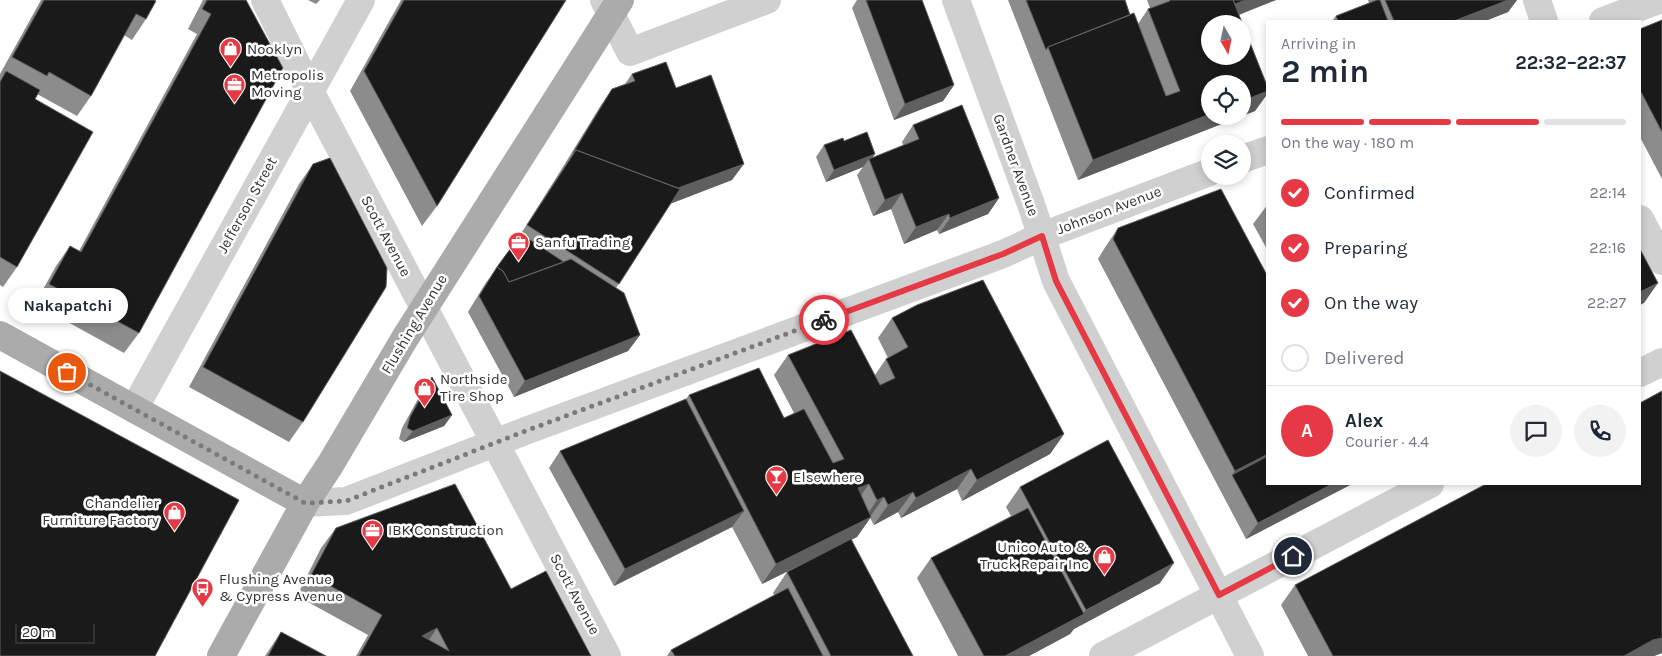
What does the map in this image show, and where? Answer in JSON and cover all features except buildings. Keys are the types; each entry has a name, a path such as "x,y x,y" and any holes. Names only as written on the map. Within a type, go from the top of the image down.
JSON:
{"main road":[{"name":"Flushing Avenue","path":"221,656 305,503 611,5"},
{"path":"0,335 305,503"}],"street":[{"name":"Scott Avenue","path":"265,0 310,92 607,656"},
{"name":"Jefferson Street","path":"134,409 361,0"},
{"path":"611,5 630,52 767,0"},
{"name":"Gardner Avenue","path":"956,0 1042,236 1056,281 1250,656"},
{"path":"1537,0 1544,20"},
{"path":"1606,20 1659,0"},
{"path":"1251,156 1266,151"},
{"name":"Johnson Avenue","path":"305,503 346,501 495,442 1003,254 1042,236 1201,175"},
{"path":"1641,221 1662,261"},
{"path":"1641,372 1662,362"},
{"path":"1102,656 1428,485"}],"way so far":[{"path":"67,372 305,503 346,501 528,430 824,320"}],"place":[{"name":"Nooklyn","path":"231,68"},
{"name":"Metropolis Moving","path":"235,103"},
{"name":"Sanfu Trading","path":"519,261"},
{"name":"Nakapatchi","path":"67,372"},
{"name":"Northside Tire Shop","path":"424,407"},
{"name":"Elsewhere","path":"777,496"},
{"name":"Chandelier Furniture Factory","path":"175,531"},
{"name":"IBK Construction","path":"372,549"},
{"name":"Unico Auto & Truck Repair Inc","path":"1105,575"},
{"name":"Flushing Avenue & Cypress Avenue","path":"203,607"}],"route":[{"path":"824,320 1003,254 1042,236 1056,281 1219,595 1293,556"}]}
